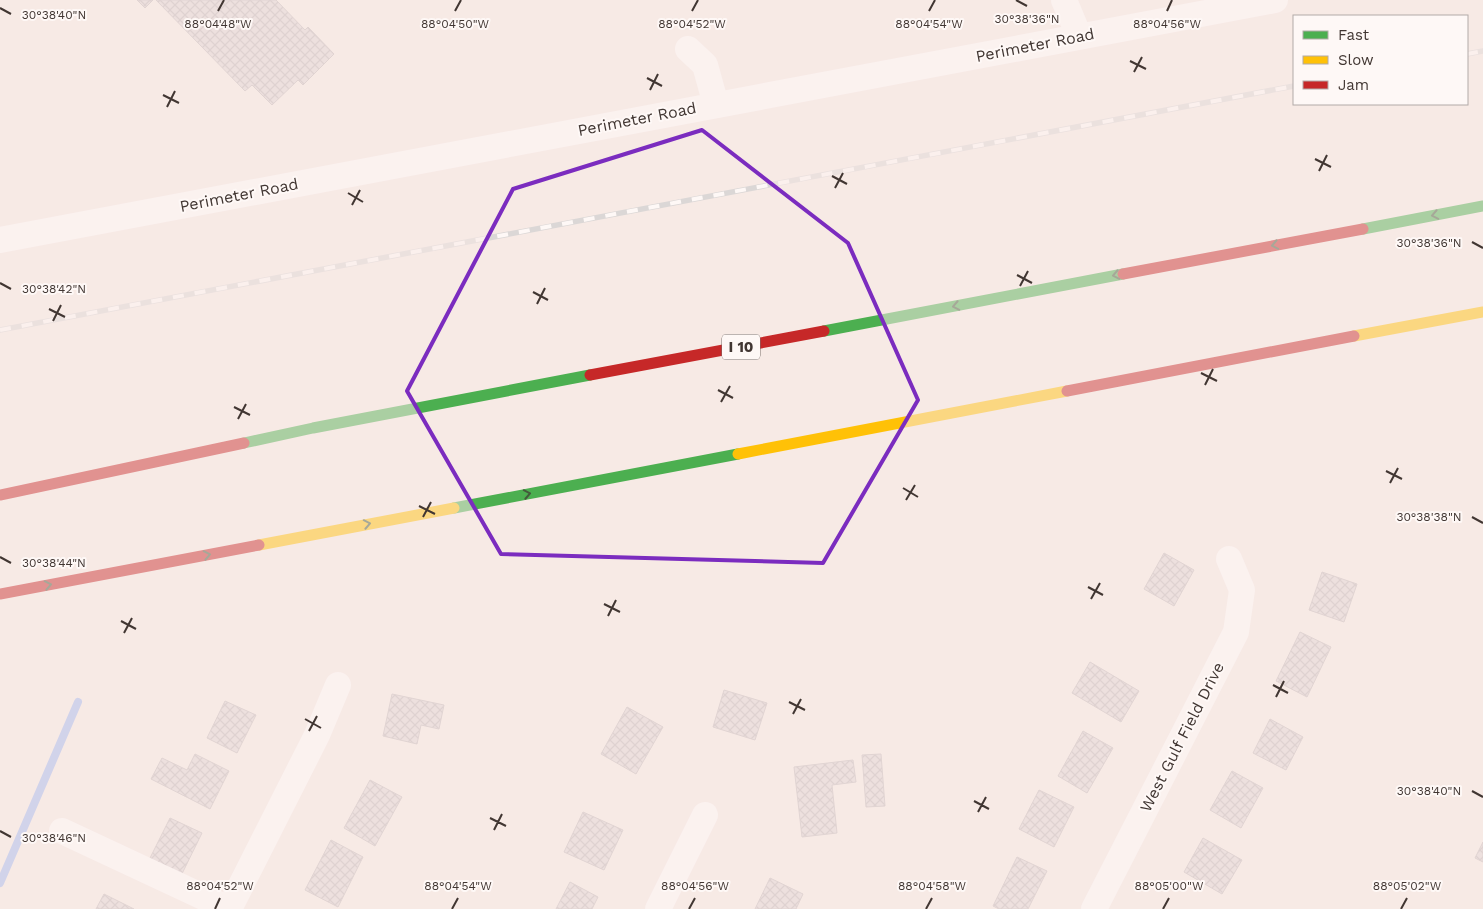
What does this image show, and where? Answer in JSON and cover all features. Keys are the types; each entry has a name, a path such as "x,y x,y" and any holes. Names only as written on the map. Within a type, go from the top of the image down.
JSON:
{"highway":[{"name":"I 10","path":"0,495 313,428 1483,206"},
{"path":"0,594 1483,312"}],"street":[{"path":"1064,0 1079,36"},
{"name":"Perimeter Road","path":"0,240 1275,0"},
{"path":"688,49 705,65 716,104"},
{"name":"West Gulf Field Drive","path":"1094,909 1236,632 1242,590 1229,559"},
{"path":"62,830 229,909 317,735 338,685"},
{"path":"658,909 706,815"}],"highlighted area":[{"path":"702,130 848,243 918,400 823,563 501,554 407,391 513,189"}],"building":[{"path":"137,0 153,0 145,8"},
{"path":"156,0 276,0 305,30 308,27 334,54 303,85 298,80 272,105 252,85 245,91"},
{"path":"1164,553 1194,570 1174,606 1144,589"},
{"path":"1322,572 1357,584 1344,622 1309,610"},
{"path":"1300,632 1331,647 1307,697 1276,681"},
{"path":"1090,662 1139,691 1121,722 1072,693"},
{"path":"724,690 767,703 755,740 713,727"},
{"path":"392,694 444,705 439,729 421,725 417,744 383,736"},
{"path":"225,701 256,715 237,753 207,738"},
{"path":"627,707 663,727 636,774 601,754"},
{"path":"1270,719 1303,737 1286,770 1253,753"},
{"path":"1083,731 1113,748 1087,793 1058,776"},
{"path":"195,754 229,771 210,809 151,779 162,758 187,770"},
{"path":"881,754 885,806 866,807 862,755"},
{"path":"853,760 856,782 832,785 837,833 802,837 794,767"},
{"path":"1232,771 1263,788 1241,828 1210,810"},
{"path":"370,780 402,797 375,846 344,828"},
{"path":"1039,790 1074,807 1054,847 1019,829"},
{"path":"583,812 623,830 604,870 564,852"},
{"path":"170,818 202,833 177,884 145,868"},
{"path":"1203,838 1242,860 1222,894 1184,872"},
{"path":"331,840 363,857 338,907 305,890"},
{"path":"1483,842 1483,862 1475,858"},
{"path":"1017,857 1047,871 1028,909 999,909 993,906"},
{"path":"770,878 803,894 796,909 755,909"},
{"path":"570,882 598,897 592,909 556,909"},
{"path":"104,894 134,909 96,909"}],"waterway":[{"path":"0,883 78,702"}],"railway":[{"path":"1468,54 1483,51"},
{"path":"0,330 1293,86"}],"traffic: fast":[{"path":"1363,229 1483,206"},
{"path":"824,331 1123,274"},
{"path":"244,443 590,375"},
{"path":"454,508 738,454"}],"traffic: slow":[{"path":"1354,336 1483,312"},
{"path":"738,454 1067,391"},
{"path":"259,545 454,508"}],"traffic: jam":[{"path":"1123,274 1363,229"},
{"path":"590,375 824,331"},
{"path":"1067,391 1354,336"},
{"path":"0,495 244,443"},
{"path":"0,594 259,545"}]}
